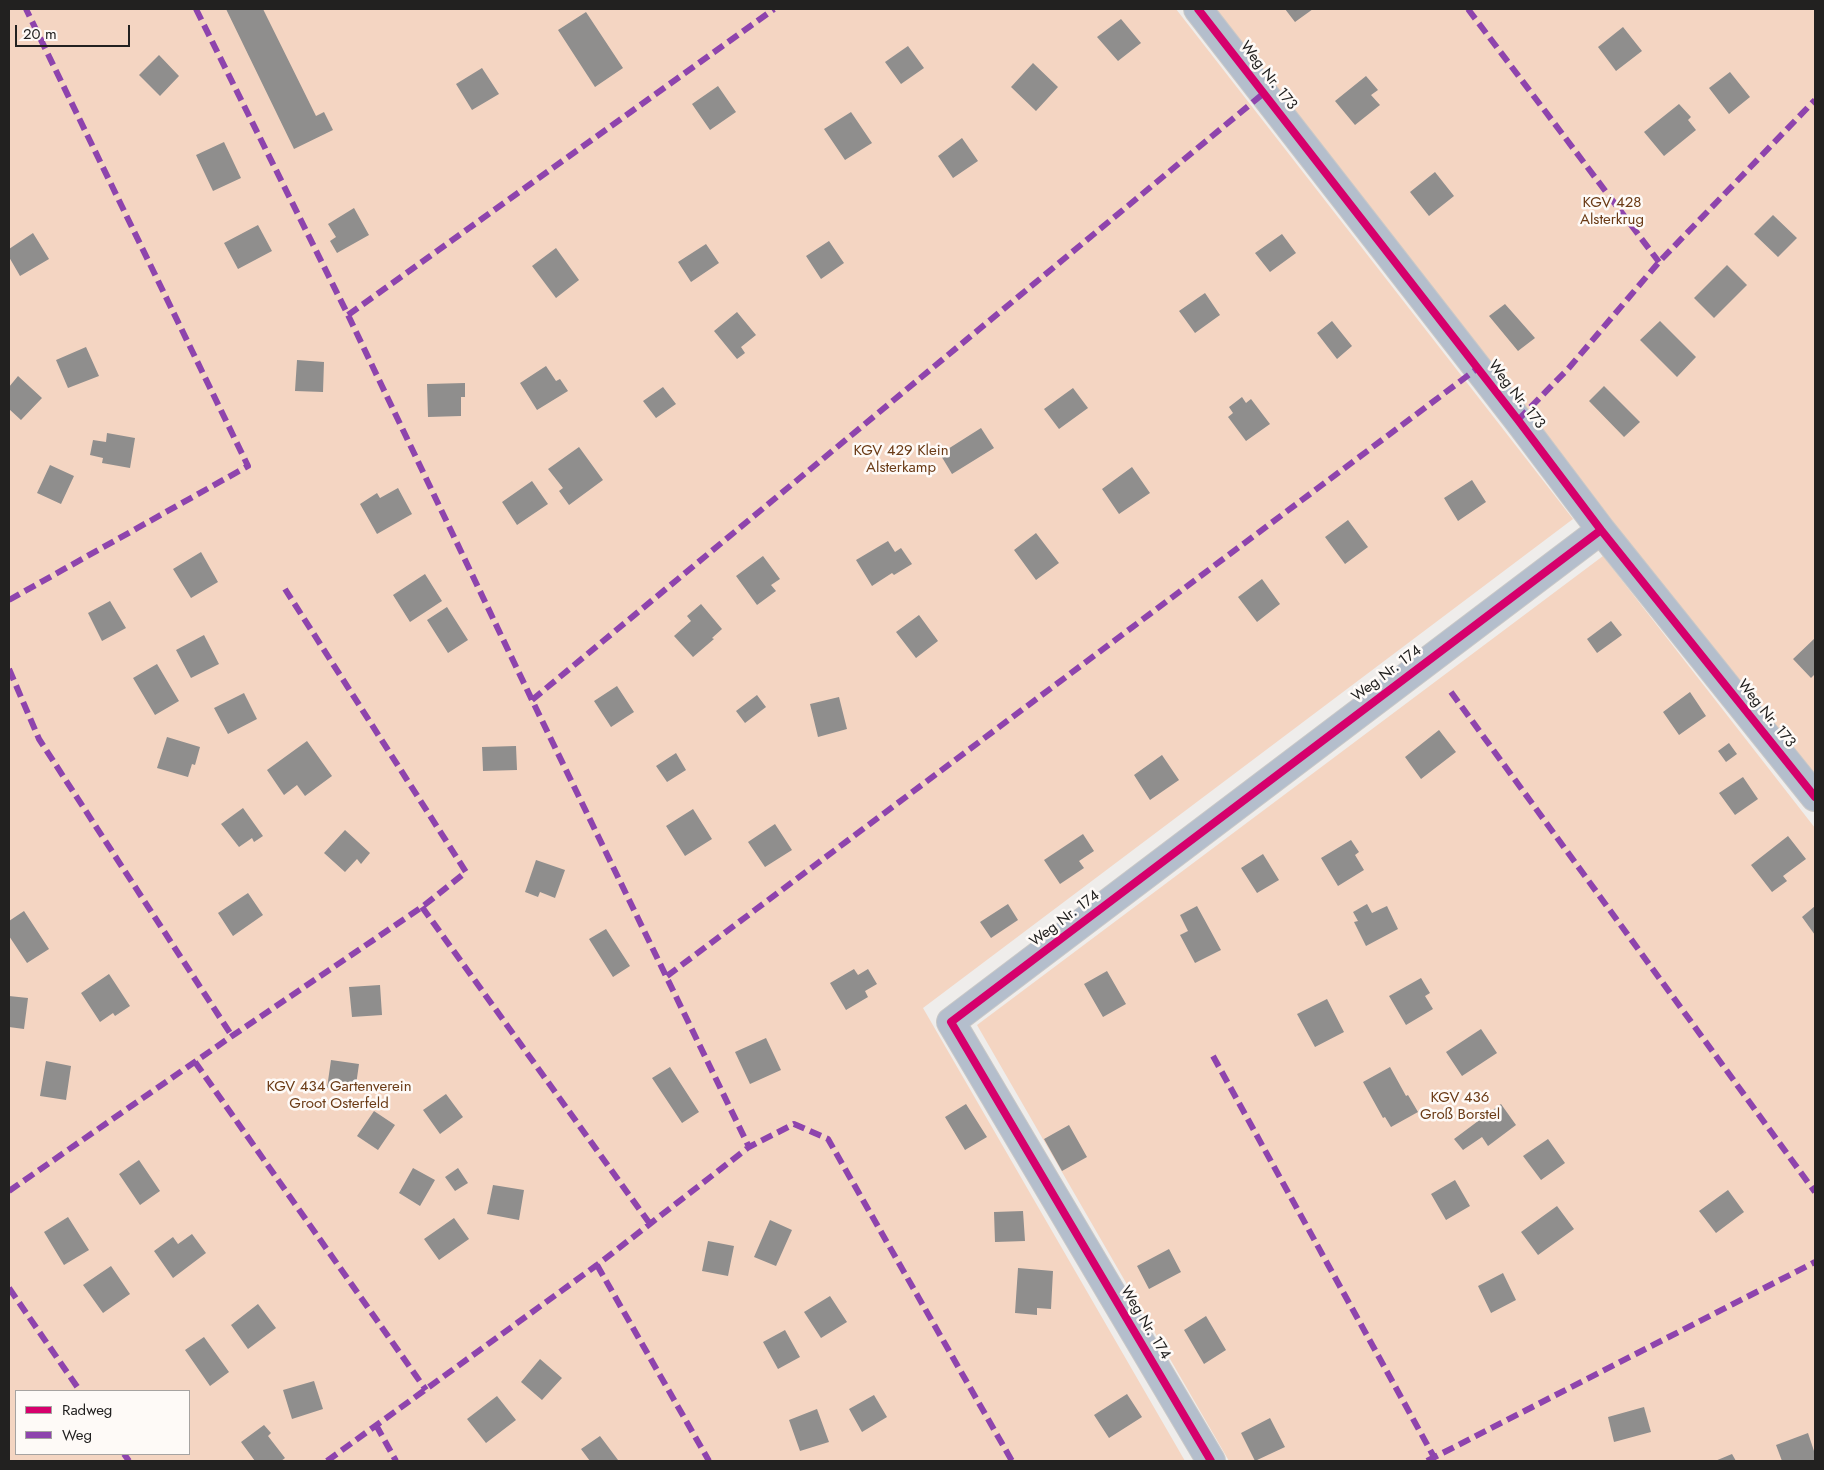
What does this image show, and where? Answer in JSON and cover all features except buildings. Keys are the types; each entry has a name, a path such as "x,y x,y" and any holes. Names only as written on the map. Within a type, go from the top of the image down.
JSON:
{"street":[{"name":"Weg Nr. 173","path":"1198,9 1518,420 1601,530 1815,797"},
{"name":"Weg Nr. 174","path":"1211,1461 951,1022 1601,530"}],"green space":[{"path":"9,9 1176,9 1573,519 923,1008 1185,1461 9,1461"},
{"name":"KGV 428 Alsterkrug","path":"1198,9 1815,9 1815,797"},
{"name":"KGV 436 Groß Borstel","path":"1603,556 1815,828 1815,1461 1229,1461 977,1025"}],"marked path":[{"path":"9,600 248,466 26,9"},
{"path":"196,9 348,315 749,1147"},
{"path":"348,315 774,9"},
{"path":"1468,9 1659,262"},
{"path":"532,700 1264,93"},
{"path":"1518,420 1568,369 1659,262 1815,100"},
{"path":"667,976 1478,368"},
{"path":"9,1191 422,907 466,872 285,589"},
{"path":"9,669 39,739 232,1036"},
{"path":"1451,692 1815,1192"},
{"path":"422,907 650,1224"},
{"path":"1213,1056 1434,1457"},
{"path":"195,1062 426,1390"},
{"path":"327,1461 597,1265 749,1147 794,1124 828,1139 1012,1461"},
{"path":"1427,1461 1815,1262"},
{"path":"597,1265 709,1461"},
{"path":"9,1288 79,1390"},
{"path":"376,1425 396,1461"},
{"path":"125,1455 129,1461"}],"cycle path":[{"path":"1198,9 1518,420 1601,530 1815,797"},
{"path":"1211,1461 951,1022 1601,530"}],"park label":[{"name":"KGV 429 Klein Alsterkamp","path":"901,460"},
{"name":"KGV 434 Gartenverein Groot Osterfeld","path":"339,1096"}]}
